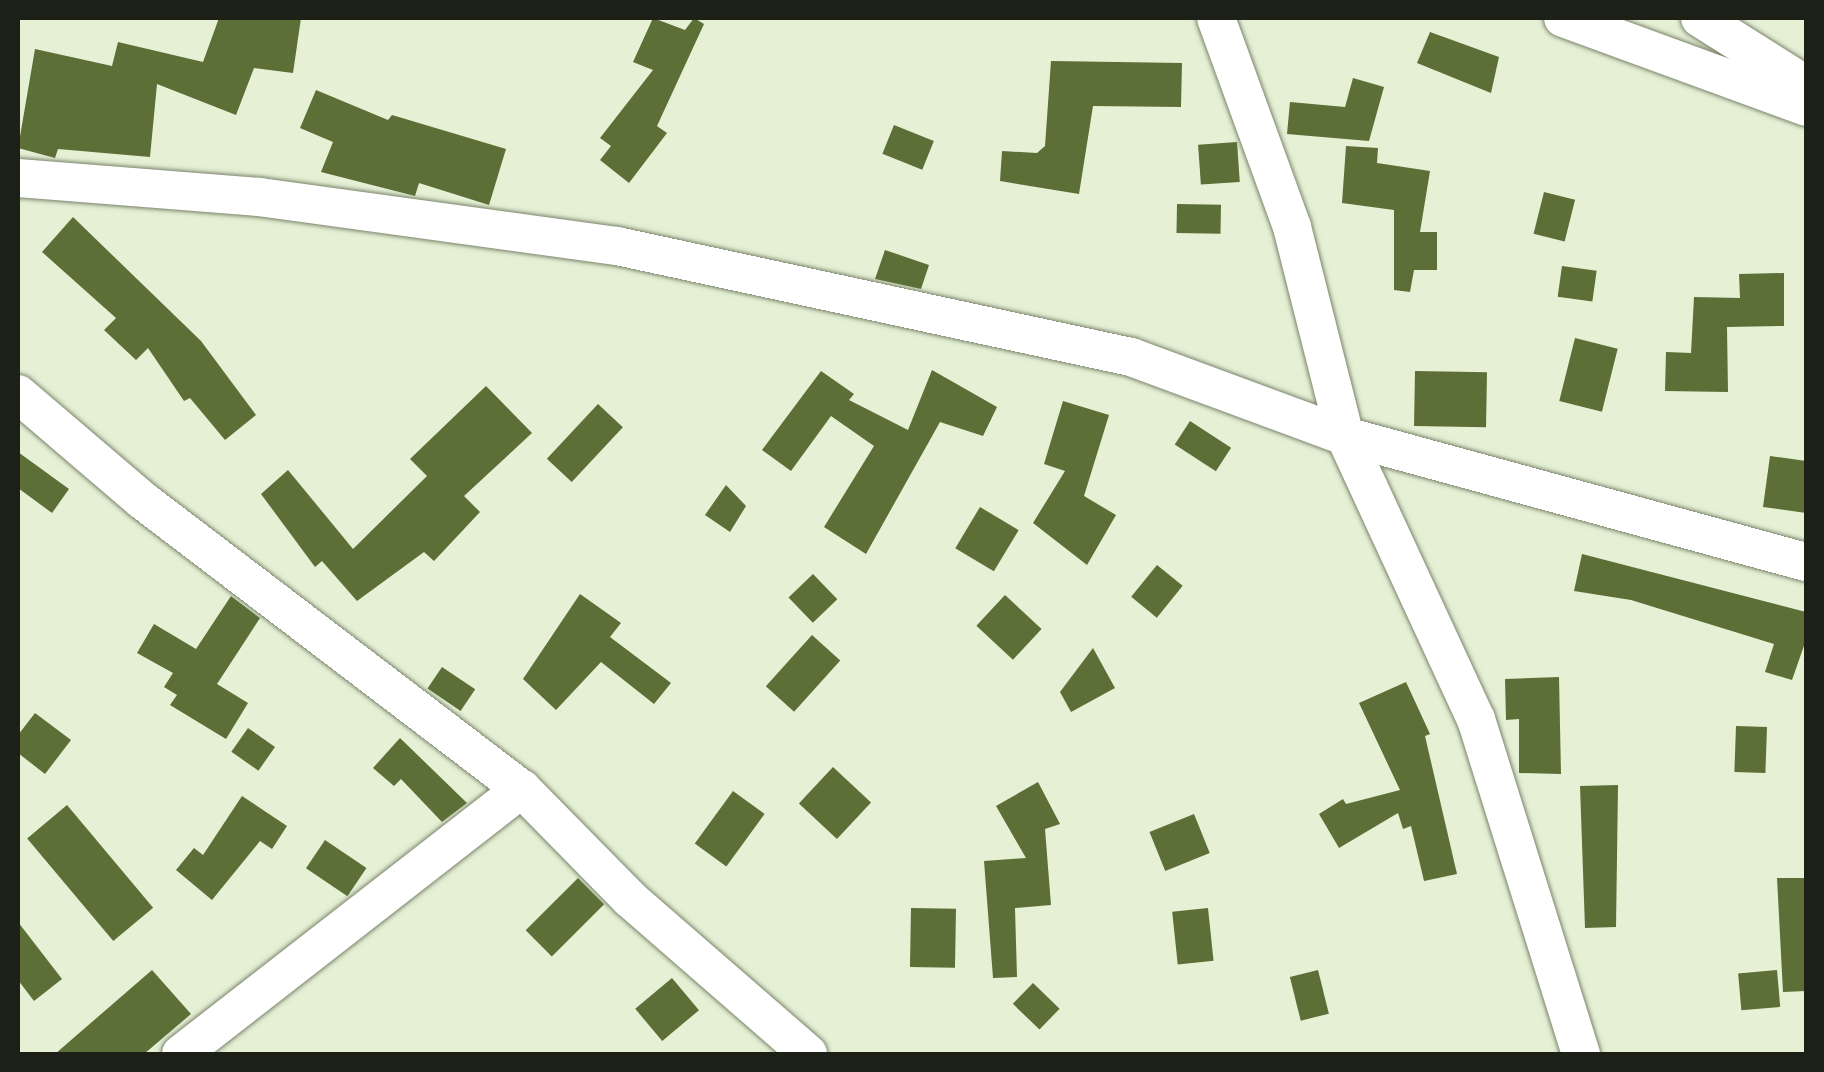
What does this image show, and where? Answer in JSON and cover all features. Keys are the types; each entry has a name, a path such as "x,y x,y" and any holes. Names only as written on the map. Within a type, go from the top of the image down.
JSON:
{"street":[{"path":"1216,18 1292,227 1345,436 1476,719 1581,1054"},
{"path":"1563,18 1806,106"},
{"path":"1700,18 1806,85"},
{"path":"18,178 259,197 617,246 1131,358 1345,436 1806,562"},
{"path":"18,394 142,500 522,790 630,899 808,1054"},
{"path":"182,1054 522,790"}],"building":[{"path":"219,18 301,18 293,73 254,68 236,115 157,84 150,157 58,149 55,158 18,148 35,49 112,66 118,42 203,62"},
{"path":"653,18 685,30 694,18 704,24 657,126 667,133 629,183 600,160 611,146 600,138 653,70 633,62"},
{"path":"1430,32 1499,57 1491,93 1417,63"},
{"path":"1051,61 1182,63 1181,107 1093,106 1079,194 1000,181 1002,151 1037,153 1045,146"},
{"path":"1353,78 1384,87 1369,141 1287,134 1290,102 1345,107"},
{"path":"316,90 388,120 392,115 506,149 489,205 419,183 415,196 321,172 333,142 300,128"},
{"path":"894,125 934,141 922,170 882,154"},
{"path":"1237,142 1240,182 1201,185 1198,145"},
{"path":"1346,146 1378,148 1377,163 1430,171 1420,232 1437,232 1437,270 1414,270 1410,292 1394,290 1394,210 1342,203"},
{"path":"1544,192 1575,200 1565,241 1534,234"},
{"path":"1177,204 1221,205 1220,234 1176,233"},
{"path":"73,217 201,341 256,415 225,440 190,398 184,401 148,348 136,360 104,330 116,318 42,252"},
{"path":"885,250 929,265 921,289 875,279"},
{"path":"1562,266 1597,271 1592,302 1558,297"},
{"path":"1784,273 1784,326 1727,327 1728,392 1665,391 1666,352 1691,353 1694,297 1740,298 1739,274"},
{"path":"1575,338 1618,349 1602,412 1559,401"},
{"path":"932,370 997,407 983,436 940,422 866,554 824,527 874,446 831,416 791,471 762,450 821,371 854,394 849,400 908,430"},
{"path":"1415,371 1487,372 1486,427 1414,426"},
{"path":"486,386 532,433 464,496 480,512 434,561 424,552 357,601 322,561 315,567 261,494 288,470 353,549 427,476 410,459"},
{"path":"1063,401 1109,415 1084,496 1116,515 1087,565 1033,523 1065,471 1044,464"},
{"path":"598,404 623,427 572,482 547,459"},
{"path":"1190,421 1231,448 1216,471 1175,444"},
{"path":"18,452 69,489 52,513 18,488"},
{"path":"1770,456 1806,461 1806,513 1763,507"},
{"path":"726,485 746,506 730,532 705,515"},
{"path":"980,507 1019,530 994,571 955,548"},
{"path":"1582,554 1806,612 1806,640 1792,680 1765,672 1774,644 1631,600 1574,591"},
{"path":"1157,565 1183,586 1157,618 1131,597"},
{"path":"813,574 837,599 813,623 789,598"},
{"path":"580,594 621,623 610,637 671,683 654,704 601,662 556,710 523,679"},
{"path":"1005,595 1042,629 1013,660 976,626"},
{"path":"231,596 260,618 217,684 248,703 226,739 170,705 177,695 164,687 173,673 137,653 154,624 196,649"},
{"path":"812,635 840,660 794,712 766,686"},
{"path":"1093,648 1115,688 1071,712 1060,692"},
{"path":"442,667 475,689 461,711 427,689"},
{"path":"1559,677 1561,774 1519,773 1519,719 1506,720 1505,679"},
{"path":"1406,682 1430,734 1425,736 1457,874 1424,881 1411,826 1403,829 1398,813 1339,848 1319,814 1343,799 1346,804 1400,790 1359,703"},
{"path":"35,713 71,740 45,774 18,753 18,735"},
{"path":"1736,726 1767,727 1765,773 1734,772"},
{"path":"248,728 275,747 258,771 231,752"},
{"path":"400,738 467,803 442,822 401,779 394,786 373,768"},
{"path":"833,767 871,802 837,839 799,804"},
{"path":"1038,782 1060,824 1045,829 1051,905 1015,908 1017,977 993,978 984,861 1026,858 996,806"},
{"path":"1618,785 1616,927 1585,928 1580,786"},
{"path":"733,791 765,814 726,867 695,844"},
{"path":"242,796 287,826 272,849 260,841 212,900 176,870 194,848 203,855"},
{"path":"67,805 153,908 113,941 27,838"},
{"path":"1194,814 1210,853 1165,871 1149,832"},
{"path":"325,840 366,868 347,896 306,868"},
{"path":"578,878 604,904 552,956 526,930"},
{"path":"1777,878 1806,878 1806,991 1783,992"},
{"path":"911,908 956,909 955,968 910,967"},
{"path":"1208,908 1214,961 1178,964 1172,912"},
{"path":"18,922 62,979 34,1001 18,980"},
{"path":"152,970 191,1014 144,1054 55,1054"},
{"path":"1318,970 1329,1014 1301,1021 1290,977"},
{"path":"1777,970 1780,1007 1741,1010 1738,973"},
{"path":"672,978 699,1010 662,1041 635,1009"},
{"path":"1033,983 1060,1009 1039,1030 1013,1004"}]}
